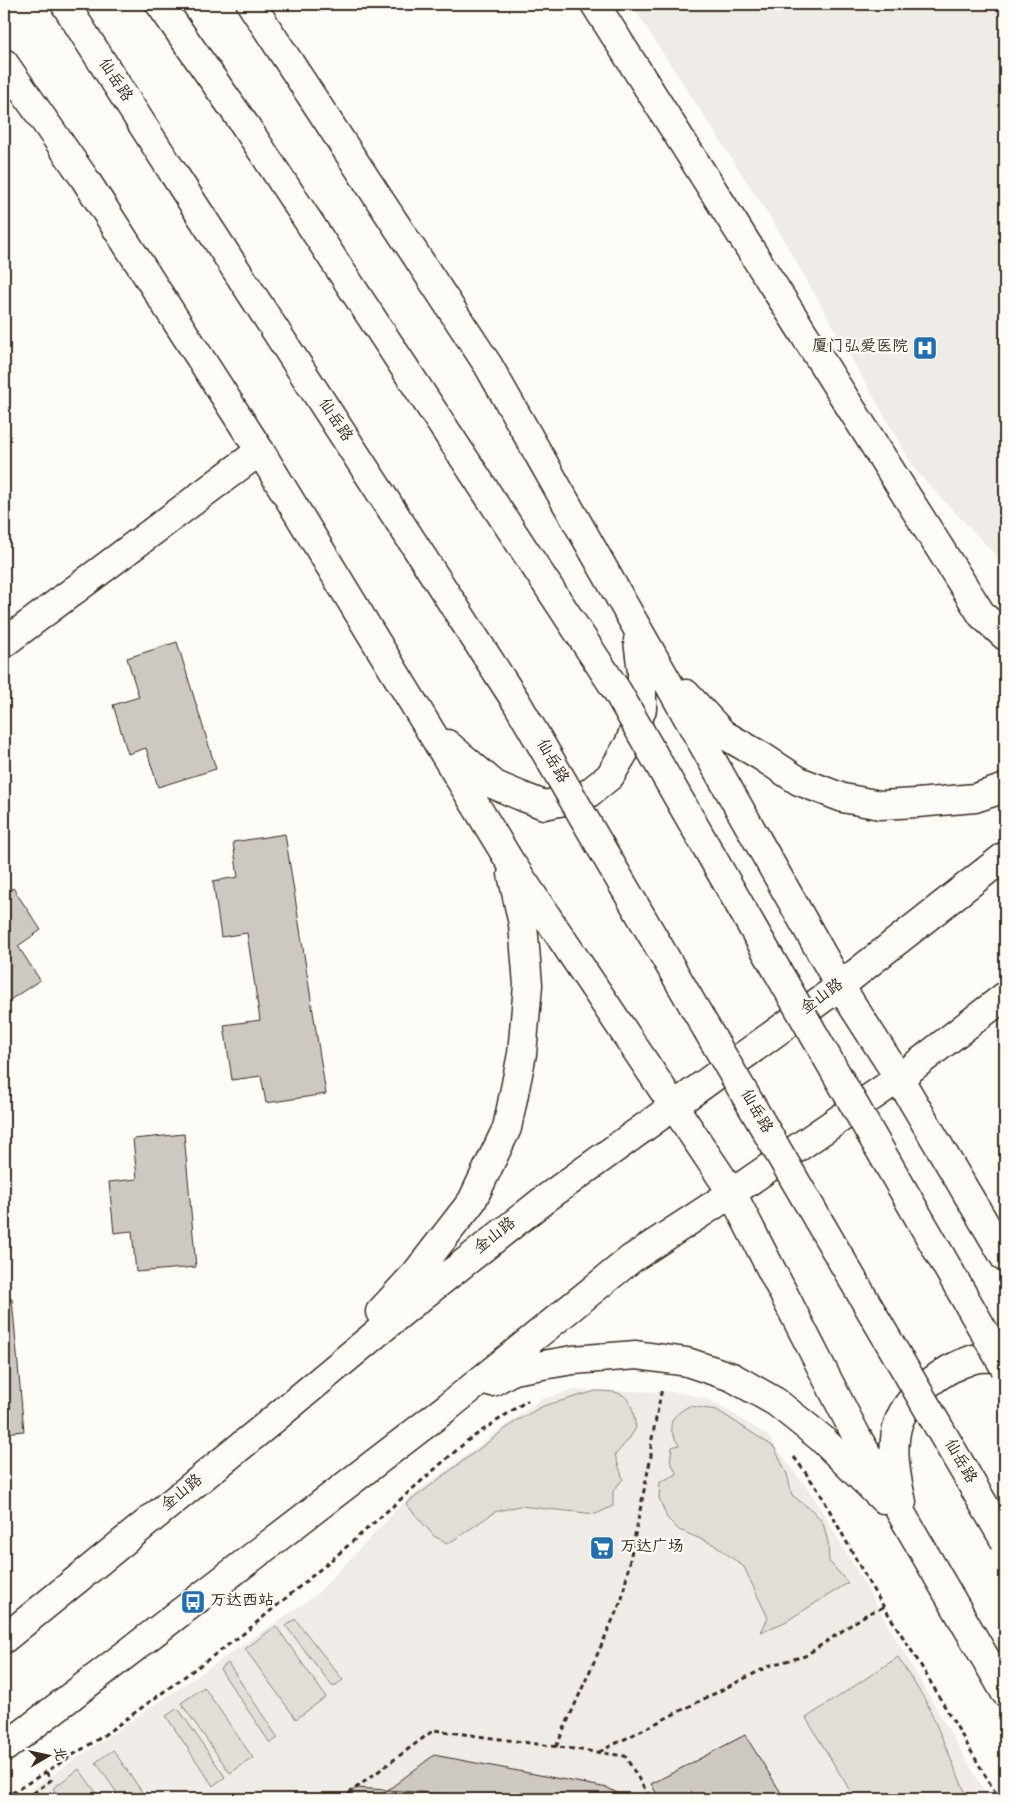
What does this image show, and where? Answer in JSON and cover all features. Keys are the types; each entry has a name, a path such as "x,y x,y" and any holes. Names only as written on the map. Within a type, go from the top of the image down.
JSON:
{"main road":[{"name":"仙岳路","path":"64,4 517,703 1005,1542"},
{"path":"160,4 247,128 617,691 1005,1368"},
{"path":"251,4 488,365 840,986 899,1078 1005,1258"},
{"path":"595,4 982,615 1005,636"},
{"path":"4,63 85,179 260,451 509,860 732,1192 857,1437 1005,1692"},
{"path":"4,643 260,451"},
{"path":"428,728 495,785 544,804 584,797 610,776 629,744 642,709 642,672 637,630"},
{"path":"653,659 723,734 799,780 843,798 880,805 917,803 974,798 1005,788"},
{"name":"金山路","path":"4,1639 268,1424 406,1308 537,1205 840,986 1005,856"},
{"path":"268,1424 417,1272 472,1201 507,1128 522,1054 528,985 523,924 509,860"},
{"path":"4,1748 448,1406 632,1259 899,1078 1005,996"},
{"path":"448,1406 513,1370 573,1360 636,1355 687,1362 732,1377 776,1402 821,1438 906,1521"},
{"path":"906,1521 894,1449 899,1422 911,1400 942,1373 972,1359 1005,1359"}],"path":[{"path":"556,1747 622,1599 663,1385 656,1384"},
{"path":"4,1798 100,1738 243,1634 336,1556 467,1441 528,1399"},
{"path":"792,1454 819,1491 884,1607 920,1664 999,1799"},
{"path":"598,1752 771,1665 805,1656 867,1614 884,1607"},
{"path":"341,1799 434,1730 625,1756 651,1799"},
{"path":"26,1799 51,1780 46,1772"}],"shaded area":[{"name":"厦门弘爱医院","path":"631,4 1005,4 1005,565 916,471 775,225"},
{"name":"万达广场","path":"574,1390 675,1392 708,1399 766,1434 813,1496 989,1799 17,1799 316,1595 405,1501 541,1399"},
{"path":"596,1391 615,1392 626,1398 632,1409 636,1428 615,1455 623,1479 613,1491 613,1506 596,1514 519,1506 495,1512 448,1544 434,1536 406,1504 516,1421 543,1406"},
{"path":"689,1406 717,1410 774,1447 787,1474 792,1495 814,1512 823,1523 828,1542 829,1561 848,1583 785,1622 761,1632 768,1618 744,1567 715,1545 679,1530 667,1518 659,1498 660,1482 677,1474 670,1461 672,1447 679,1445 672,1432 672,1422 677,1414"},
{"path":"295,1619 343,1680 333,1687 286,1626"},
{"path":"276,1626 326,1697 296,1719 245,1649"},
{"path":"898,1657 927,1703 968,1799 855,1799 806,1718"},
{"path":"228,1663 278,1738 270,1743 220,1669"},
{"path":"204,1687 253,1758 230,1773 181,1703"},
{"path":"178,1708 225,1777 213,1786 166,1716"},
{"path":"113,1750 147,1799 121,1799 96,1762"},
{"path":"79,1769 101,1799 61,1799 53,1788"}],"building":[{"path":"177,642 216,769 158,787 146,748 128,754 113,705 139,697 127,658"},
{"path":"285,834 326,1094 266,1103 261,1076 232,1080 224,1025 260,1020 247,933 221,937 213,881 238,877 233,842"},
{"path":"13,888 41,930 18,946 40,980 4,1004 4,894"},
{"path":"184,1134 196,1267 136,1272 132,1231 114,1233 109,1182 137,1179 133,1139"},
{"path":"4,1299 12,1299 24,1431 4,1433"},
{"path":"745,1735 785,1799 660,1799 651,1784"},
{"path":"434,1755 608,1788 628,1799 376,1799"},
{"path":"356,1788 525,1799 342,1799"}],"place":[{"name":"厦门弘爱医院","path":"925,348"},
{"name":"万达广场","path":"602,1548"},
{"name":"万达西站","path":"193,1602"}]}
